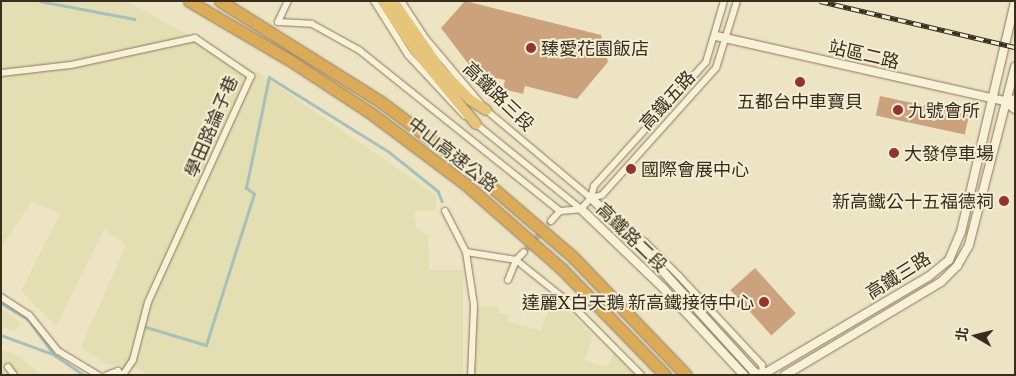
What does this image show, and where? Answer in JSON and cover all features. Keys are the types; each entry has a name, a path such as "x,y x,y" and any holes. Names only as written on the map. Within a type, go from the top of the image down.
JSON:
{"highway":[{"name":"中山高速公路","path":"188,1 288,59 372,114 464,183 562,269 665,375"},
{"name":"中山高速公路","path":"220,1 381,102 473,171 573,257 686,375"},
{"path":"383,1 398,10 440,69 470,100 486,110"},
{"path":"393,1 476,124"}],"street":[{"path":"288,1 278,22 312,24 359,50 560,212"},
{"name":"高鐵路三段","path":"374,1 429,81 476,124 581,209"},
{"name":"高鐵五路","path":"591,198 594,186 706,62 716,36 724,1"},
{"name":"高鐵五路","path":"581,209 591,198 602,194 716,68 728,38 737,1"},
{"name":"高鐵三路","path":"762,375 928,277 949,260 961,232 1015,2"},
{"name":"站區二路","path":"716,36 992,98 1004,101 1015,109"},
{"name":"學田路論子巷","path":"1,73 71,66 195,38 251,76 148,302 133,360 122,375 118,371 107,375"},
{"path":"1015,68 1015,76"},
{"name":"高鐵三路","path":"785,375 941,282 957,266 969,245 1004,101 1015,68"},
{"name":"站區二路","path":"1004,101 1015,99"},
{"name":"高鐵路三段","path":"486,110 591,198"},
{"name":"高鐵路二段","path":"591,198 629,234 754,372 762,375"},
{"path":"551,221 560,212 581,209"},
{"name":"高鐵路二段","path":"581,209 664,289 744,375"},
{"path":"444,211 466,252 474,306 471,375"},
{"path":"466,252 516,260 570,304 641,375"},
{"path":"508,280 516,260 524,252"},
{"path":"1,297 29,315 58,351 98,375"},
{"path":"8,367 14,375"}],"shaded area":[{"path":"1,1 126,1 262,75 437,196 435,211 414,211 416,227 428,235 429,270 463,270 463,375 151,375 136,368 106,364 81,347 126,245 104,229 56,326 21,291 60,214 32,201 1,247"},
{"path":"557,299 592,335 585,361 608,367 614,351 635,375 473,375 476,307 499,307 499,313 509,315 507,321 541,331 551,301"},
{"path":"1,309 21,323 15,331 1,326"},
{"path":"1,350 19,356 41,375 17,375 12,367 7,375 1,375"}],"building":[{"name":"臻愛花園飯店","path":"465,1 601,35 608,62 577,99 525,86 523,94 503,89 505,80 476,74 441,28"},
{"path":"880,96 969,115 965,134 876,116"},
{"name":"達麗X白天鵝 新高鐵接待中心","path":"755,268 796,313 771,335 730,290"}],"waterway":[{"path":"40,1 134,19"},
{"path":"143,326 206,345 254,194 246,188 269,77 388,151 438,191 442,201"},
{"path":"1,303 28,319 53,353"},
{"path":"1,335 53,354 84,375"},
{"path":"120,373 130,359"}],"tunnel":[{"path":"524,252 551,221"}],"railway":[{"path":"820,1 1015,47"}],"place":[{"name":"臻愛花園飯店","path":"531,48"},
{"name":"五都台中車寶貝","path":"800,82"},
{"name":"九號會所","path":"898,110"},
{"name":"大發停車場","path":"894,153"},
{"name":"國際會展中心","path":"631,169"},
{"name":"新高鐵公十五福德祠","path":"1004,201"},
{"name":"達麗X白天鵝 新高鐵接待中心","path":"764,302"}]}
